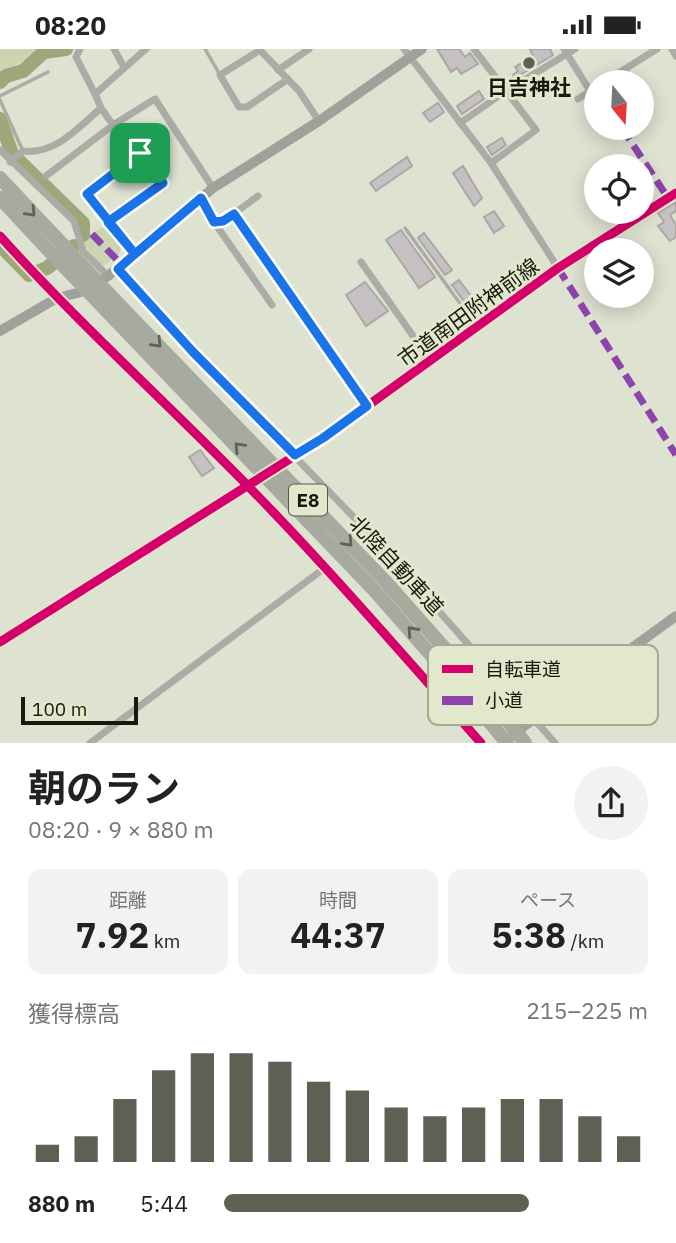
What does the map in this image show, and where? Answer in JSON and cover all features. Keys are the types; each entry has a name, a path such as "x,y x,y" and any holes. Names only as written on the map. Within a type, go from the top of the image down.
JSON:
{"highway":[{"name":"北陸自動車道","path":"0,178 58,250"},
{"name":"北陸自動車道","path":"0,198 58,250 104,298 428,646"},
{"name":"北陸自動車道","path":"499,725 507,743"},
{"name":"北陸自動車道","path":"505,725 525,743"}],"street":[{"path":"80,49 76,57 101,108 113,125"},
{"path":"114,49 124,67"},
{"path":"95,95 146,49"},
{"path":"288,79 244,108 238,105 220,75 259,49 288,79 319,121"},
{"path":"278,70 309,49"},
{"path":"0,331 57,298 81,292 108,276 213,188 319,121 407,53 422,49"},
{"path":"474,49 536,131 491,163"},
{"path":"623,70 657,49"},
{"path":"671,49 676,56"},
{"path":"460,123 569,50 584,74"},
{"path":"407,53 491,163 558,268"},
{"path":"578,99 584,95"},
{"path":"46,176 113,125 155,99 213,188"},
{"path":"11,161 21,152 37,153 67,139 101,108"},
{"path":"0,150 74,221 83,251 108,276"},
{"path":"108,222 163,183 140,153 87,194 108,222 135,254"},
{"name":"市道南田附神前線","path":"283,463 323,438 558,268 676,193"},
{"path":"214,222 223,221 258,196"},
{"path":"201,198 214,222 272,305"},
{"path":"234,214 367,406"},
{"path":"0,236 57,298 253,483 428,683"},
{"path":"361,262 430,360"},
{"path":"118,269 470,645"},
{"path":"0,642 253,483"},
{"path":"90,743 326,567"},
{"path":"636,645 676,616"},
{"path":"465,725 481,743"},
{"path":"502,743 526,725"},
{"path":"539,725 555,743"}],"lane":[{"path":"205,49 220,75"},
{"path":"21,152 0,98 48,72"},
{"path":"0,115 6,113"},
{"path":"405,227 476,326"}],"green space":[{"path":"0,49 42,49 0,75"},
{"path":"104,226 121,248 119,254 102,267 81,241"}],"building":[{"path":"437,49 459,49 465,57 470,53 478,64 461,74 457,68 451,72"},
{"path":"530,49 550,49 553,55 515,78 513,75 518,71 515,67 533,56"},
{"path":"479,91 484,99 462,114 457,106"},
{"path":"438,103 444,112 430,122 423,113"},
{"path":"502,138 506,145 492,155 487,147"},
{"path":"407,157 412,166 376,191 370,183"},
{"path":"463,166 482,198 474,206 453,173"},
{"path":"676,202 676,211 670,215 676,225 676,237 670,241 658,226 664,222 658,213"},
{"path":"494,211 504,226 494,233 484,217"},
{"path":"401,230 435,277 419,288 386,240"},
{"path":"424,233 452,270 445,275 418,238"},
{"path":"459,280 482,310 474,315 452,285"},
{"path":"365,282 388,311 366,326 346,295"},
{"path":"200,450 214,468 202,476 189,457"}],"waterway":[{"path":"0,82 6,76 23,71 44,52 66,49"},
{"path":"0,119 12,154 83,223 83,235"},
{"path":"0,245 29,275 47,268 74,246"}],"marked path":[{"path":"630,140 668,198"},
{"path":"92,234 122,265"},
{"path":"558,268 676,455"}],"cycle path":[{"path":"0,642 323,438 558,268 676,193"},
{"path":"0,236 61,301 280,519 428,683"},
{"path":"465,725 481,743"}],"place":[{"name":"日吉神社","path":"529,63"}],"route":[{"path":"140,153 87,194 108,222 135,254 118,269 193,352 295,455 367,406 234,214 223,221 214,222 201,198 135,254 108,222 163,183 140,153"}]}
